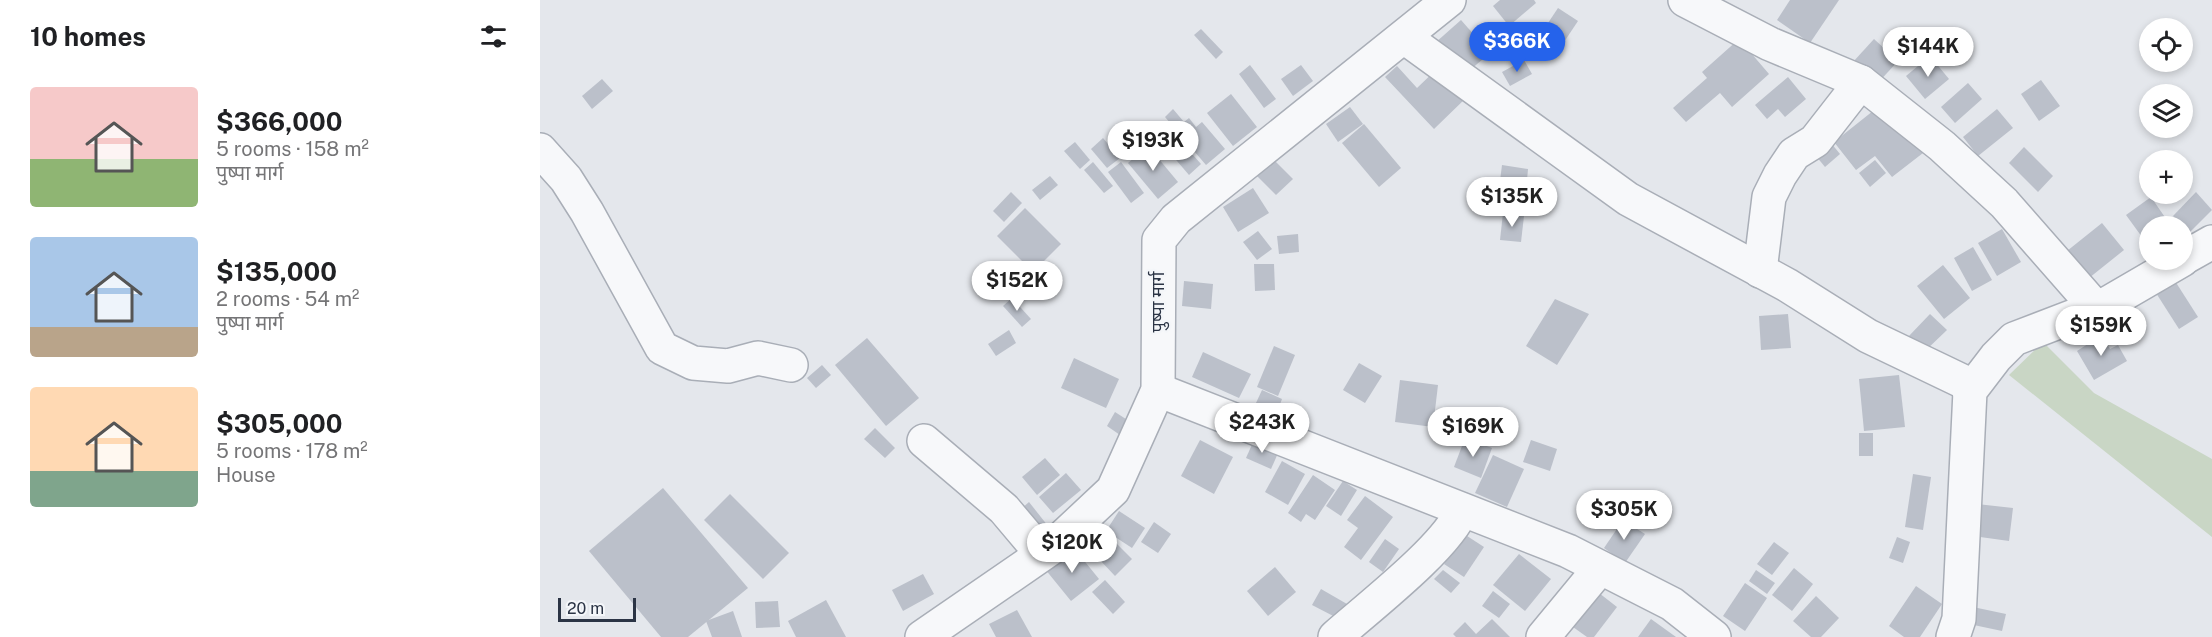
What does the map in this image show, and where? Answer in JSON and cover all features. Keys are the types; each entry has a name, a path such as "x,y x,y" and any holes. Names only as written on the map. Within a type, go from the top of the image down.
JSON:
{"street":[{"name":"पुष्पा मार्ग","path":"922,637 1042,554 1113,490 1158,390 1159,240 1176,219 1449,0"},
{"path":"1685,0 1770,44 1861,82 1942,146 2004,203 2096,308"},
{"path":"1404,37 1628,199 1760,271 1868,336 1964,382 1970,391"},
{"path":"1760,271 1769,197 1780,175 1794,154 1815,141 1861,82"},
{"path":"540,150 567,179 662,348 693,363 728,366 758,358 791,365"},
{"path":"2193,253 2212,242"},
{"path":"1953,637 1959,619 1970,391 1996,357 2014,339 2096,308 2163,270"},
{"path":"1158,390 1568,551 1672,604 1714,637"},
{"path":"924,441 1004,509 1042,554"},
{"path":"1335,637 1415,566 1457,524 1462,510"},
{"path":"1544,637 1600,568"}],"green space":[{"path":"2043,342 2094,393 2212,459 2212,537 2009,375"}],"building":[{"path":"1500,0 1534,0 1536,3 1509,26 1493,6"},
{"path":"1790,0 1839,0 1810,43 1777,20"},
{"path":"1558,8 1578,21 1564,42 1544,29"},
{"path":"1461,20 1490,53 1463,76 1435,43"},
{"path":"1201,29 1223,52 1216,59 1194,35"},
{"path":"1739,39 1769,74 1732,107 1720,93 1686,122 1673,108 1707,78 1702,72"},
{"path":"1874,39 1898,61 1877,84 1853,62"},
{"path":"1930,56 1949,79 1925,99 1906,76"},
{"path":"1524,60 1532,74 1510,86 1502,72"},
{"path":"1250,65 1276,99 1264,108 1239,74"},
{"path":"1301,65 1313,81 1293,96 1281,79"},
{"path":"1397,66 1417,88 1440,66 1468,96 1434,129 1385,77"},
{"path":"1788,77 1806,99 1785,117 1778,109 1767,119 1755,105"},
{"path":"602,79 613,91 592,109 582,96"},
{"path":"2041,80 2060,106 2039,121 2021,94"},
{"path":"1968,83 1982,99 1955,123 1941,107"},
{"path":"1231,94 1257,127 1233,146 1207,113"},
{"path":"1350,107 1363,124 1338,142 1326,124"},
{"path":"1878,107 1900,135 1905,131 1923,153 1892,177 1875,156 1856,170 1834,142"},
{"path":"1173,109 1184,122 1189,118 1196,127 1202,122 1225,149 1206,165 1165,117"},
{"path":"1997,109 2013,128 1978,156 1963,137"},
{"path":"1364,124 1401,168 1379,187 1342,143"},
{"path":"1133,131 1144,145 1127,158 1117,144"},
{"path":"1177,137 1201,164 1189,175 1165,147"},
{"path":"1103,138 1120,158 1107,168 1091,149"},
{"path":"1075,142 1090,160 1080,169 1064,151"},
{"path":"1831,143 1840,154 1825,167 1816,156"},
{"path":"1148,146 1178,182 1158,199 1128,163"},
{"path":"2024,147 2053,176 2038,192 2009,163"},
{"path":"1274,160 1293,179 1276,195 1257,176"},
{"path":"1875,160 1886,173 1870,187 1859,173"},
{"path":"1093,162 1113,186 1104,193 1084,170"},
{"path":"1121,162 1144,193 1131,203 1108,172"},
{"path":"1502,165 1528,169 1525,201 1498,197"},
{"path":"1050,176 1058,185 1040,200 1032,190"},
{"path":"1253,188 1269,213 1238,232 1223,207"},
{"path":"1011,192 1022,203 1004,222 993,211"},
{"path":"2196,192 2212,210 2193,229 2193,216 2173,216 2184,204 2193,204 2193,195"},
{"path":"2141,204 2156,204 2164,216 2139,216 2139,233 2126,215"},
{"path":"1025,208 1061,244 1033,272 997,236"},
{"path":"1503,213 1524,216 1521,242 1500,240"},
{"path":"2102,223 2124,250 2089,278 2067,251"},
{"path":"2002,229 2021,262 1997,276 1978,243"},
{"path":"1258,231 1272,249 1257,260 1243,242"},
{"path":"1298,234 1299,252 1279,254 1277,236"},
{"path":"1973,247 1992,280 1972,291 1954,258"},
{"path":"1254,264 1274,264 1275,290 1255,291"},
{"path":"1943,265 1970,298 1944,319 1917,286"},
{"path":"1184,281 1213,284 1211,309 1182,306"},
{"path":"2175,281 2198,317 2179,329 2156,293"},
{"path":"1012,298 1031,319 1022,327 1003,306"},
{"path":"1555,299 1589,314 1557,365 1526,346"},
{"path":"1788,314 1791,348 1761,350 1759,316"},
{"path":"1930,314 1947,330 1924,352 1908,337"},
{"path":"1009,330 1016,343 996,356 988,344"},
{"path":"2102,335 2110,349 2118,345 2127,361 2094,380 2077,351"},
{"path":"867,338 919,398 886,426 835,365"},
{"path":"1274,346 1295,355 1278,396 1257,387"},
{"path":"1203,352 1251,374 1239,398 1192,377"},
{"path":"1074,358 1119,379 1106,408 1061,388"},
{"path":"1359,363 1382,376 1365,403 1343,390"},
{"path":"822,365 831,375 816,388 807,378"},
{"path":"1899,375 1905,427 1864,431 1859,379"},
{"path":"1400,380 1438,385 1433,427 1395,422"},
{"path":"1262,390 1282,399 1277,412 1256,403"},
{"path":"1115,412 1129,421 1120,435 1107,426"},
{"path":"875,428 895,448 885,458 864,439"},
{"path":"1859,433 1873,433 1873,456 1859,456"},
{"path":"1465,438 1492,448 1481,478 1454,467"},
{"path":"1200,440 1233,457 1214,494 1181,476"},
{"path":"1254,440 1279,451 1271,469 1246,458"},
{"path":"1531,440 1557,449 1550,471 1523,462"},
{"path":"1493,455 1524,469 1507,507 1475,493"},
{"path":"1045,458 1060,475 1037,495 1022,477"},
{"path":"1282,461 1305,474 1288,505 1265,492"},
{"path":"1066,473 1081,490 1053,513 1039,497"},
{"path":"1913,474 1931,477 1923,530 1905,527"},
{"path":"1313,475 1335,490 1315,520 1306,514 1301,522 1288,513"},
{"path":"1343,481 1357,490 1341,516 1326,506"},
{"path":"663,488 748,588 688,637 661,637 589,551"},
{"path":"1636,490 1663,505 1653,523 1626,508"},
{"path":"730,494 789,553 763,579 704,520"},
{"path":"1365,496 1393,517 1361,560 1344,547 1358,528 1347,520"},
{"path":"1029,502 1048,526 1041,532 1021,509"},
{"path":"1977,504 2013,508 2009,541 1973,536"},
{"path":"1119,511 1145,528 1132,548 1106,531"},
{"path":"1623,520 1645,534 1625,563 1604,548"},
{"path":"1154,522 1171,534 1158,553 1141,542"},
{"path":"1464,534 1484,547 1464,577 1444,564"},
{"path":"1897,537 1910,542 1903,563 1889,558"},
{"path":"1385,539 1399,549 1383,572 1369,562"},
{"path":"1774,542 1789,553 1772,575 1757,564"},
{"path":"1116,543 1132,559 1115,576 1099,559"},
{"path":"1073,547 1099,579 1071,601 1045,569"},
{"path":"1519,554 1551,579 1525,611 1493,585"},
{"path":"1275,567 1296,592 1268,616 1247,591"},
{"path":"1794,568 1813,584 1792,611 1772,595"},
{"path":"1443,570 1460,583 1451,593 1434,579"},
{"path":"1756,570 1775,583 1767,594 1749,581"},
{"path":"923,574 934,594 903,611 892,590"},
{"path":"1105,580 1125,602 1113,614 1092,592"},
{"path":"1745,583 1767,598 1745,631 1723,616"},
{"path":"1916,586 1942,604 1920,637 1904,637 1889,626"},
{"path":"1321,589 1347,604 1339,619 1312,605"},
{"path":"1493,591 1510,604 1499,618 1482,606"},
{"path":"1599,593 1617,607 1594,637 1587,637 1573,627"},
{"path":"1816,596 1839,618 1821,637 1811,637 1793,621"},
{"path":"826,600 846,637 796,637 788,621"},
{"path":"778,601 780,627 756,628 755,602"},
{"path":"1973,607 2006,614 2002,631 1969,624"},
{"path":"1017,610 1032,637 996,637 989,624"},
{"path":"733,611 742,637 712,637 706,621"},
{"path":"1492,619 1510,637 1456,637 1453,634 1465,622 1476,634"},
{"path":"1651,619 1676,637 1638,637"}]}
